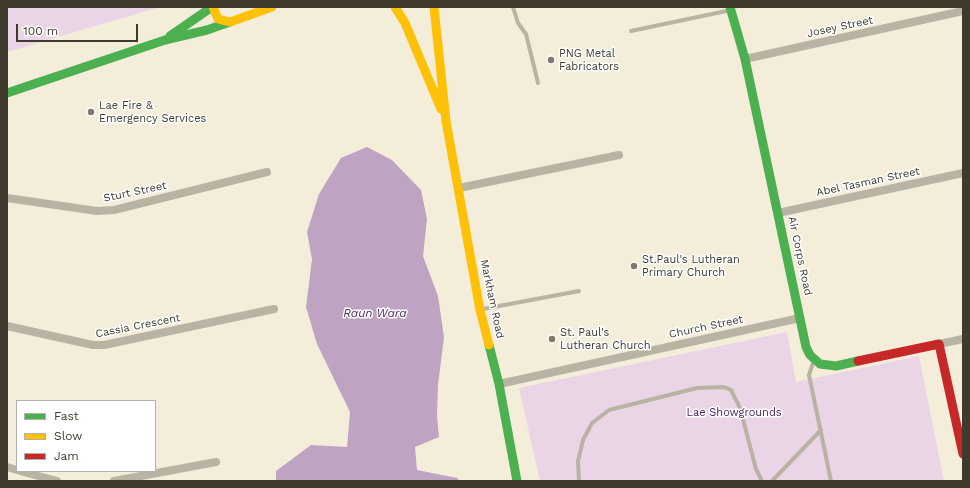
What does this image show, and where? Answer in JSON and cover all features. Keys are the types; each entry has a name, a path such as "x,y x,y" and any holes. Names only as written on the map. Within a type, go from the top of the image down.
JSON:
{"main road":[{"path":"165,40 213,7 218,19 221,21 234,21 240,14 240,7"},
{"path":"7,93 165,40 207,30 272,7"},
{"name":"Markham Road","path":"395,7 410,35 446,121"},
{"name":"Markham Road","path":"434,7 446,121 480,310 499,384 518,481"},
{"name":"Air Corps Road","path":"733,8 806,347 814,359"},
{"path":"814,359 820,364 836,366 939,344 961,436 963,454"}],"street":[{"name":"Josey Street","path":"745,59 963,11"},
{"path":"459,188 619,155"},
{"name":"Sturt Street","path":"7,198 97,211 114,210 267,172"},
{"name":"Abel Tasman Street","path":"778,213 963,173"},
{"name":"Cassia Crescent","path":"7,326 93,345 104,345 274,309"},
{"name":"Church Street","path":"499,384 800,318"},
{"path":"939,344 963,339"},
{"path":"114,481 216,462"},
{"path":"24,472 56,481"}],"lane":[{"path":"513,7 518,23 526,34 538,83"},
{"path":"632,31 733,8"},
{"path":"480,310 579,291"},
{"path":"814,359 809,375 831,481"},
{"path":"579,481 578,461 583,440 592,423 609,410 697,388 724,387 731,390 740,408 756,469 762,481"},
{"path":"772,481 821,430"}],"green space":[{"path":"7,7 160,7 7,52"},
{"name":"Lae Showgrounds","path":"787,332 796,382 919,356 944,481 540,481 519,388"}],"water":[{"name":"Raun Wara","path":"367,147 392,160 421,190 427,219 423,256 438,296 444,337 438,385 437,416 439,437 415,447 417,470 457,478 460,481 276,481 276,471 311,445 347,447 350,412 317,344 306,307 312,259 307,232 319,194 341,158"}],"traffic: fast":[{"path":"170,36 212,7"},
{"path":"730,7 745,59 806,347 810,355 820,364 836,366 858,361"},
{"path":"7,93 165,40 207,30 230,22"},
{"path":"489,345 499,384 517,481"}],"traffic: slow":[{"path":"213,7 218,19 230,22 272,7"},
{"path":"395,7 405,23 441,109"},
{"path":"434,7 446,121 480,310 489,345"}],"traffic: jam":[{"path":"858,361 939,344 963,454"}],"place":[{"name":"PNG Metal Fabricators","path":"551,60"},
{"name":"Lae Fire & Emergency Services","path":"91,112"},
{"name":"St.Paul's Lutheran Primary Church","path":"634,266"},
{"name":"St. Paul's Lutheran Church","path":"552,339"}]}
